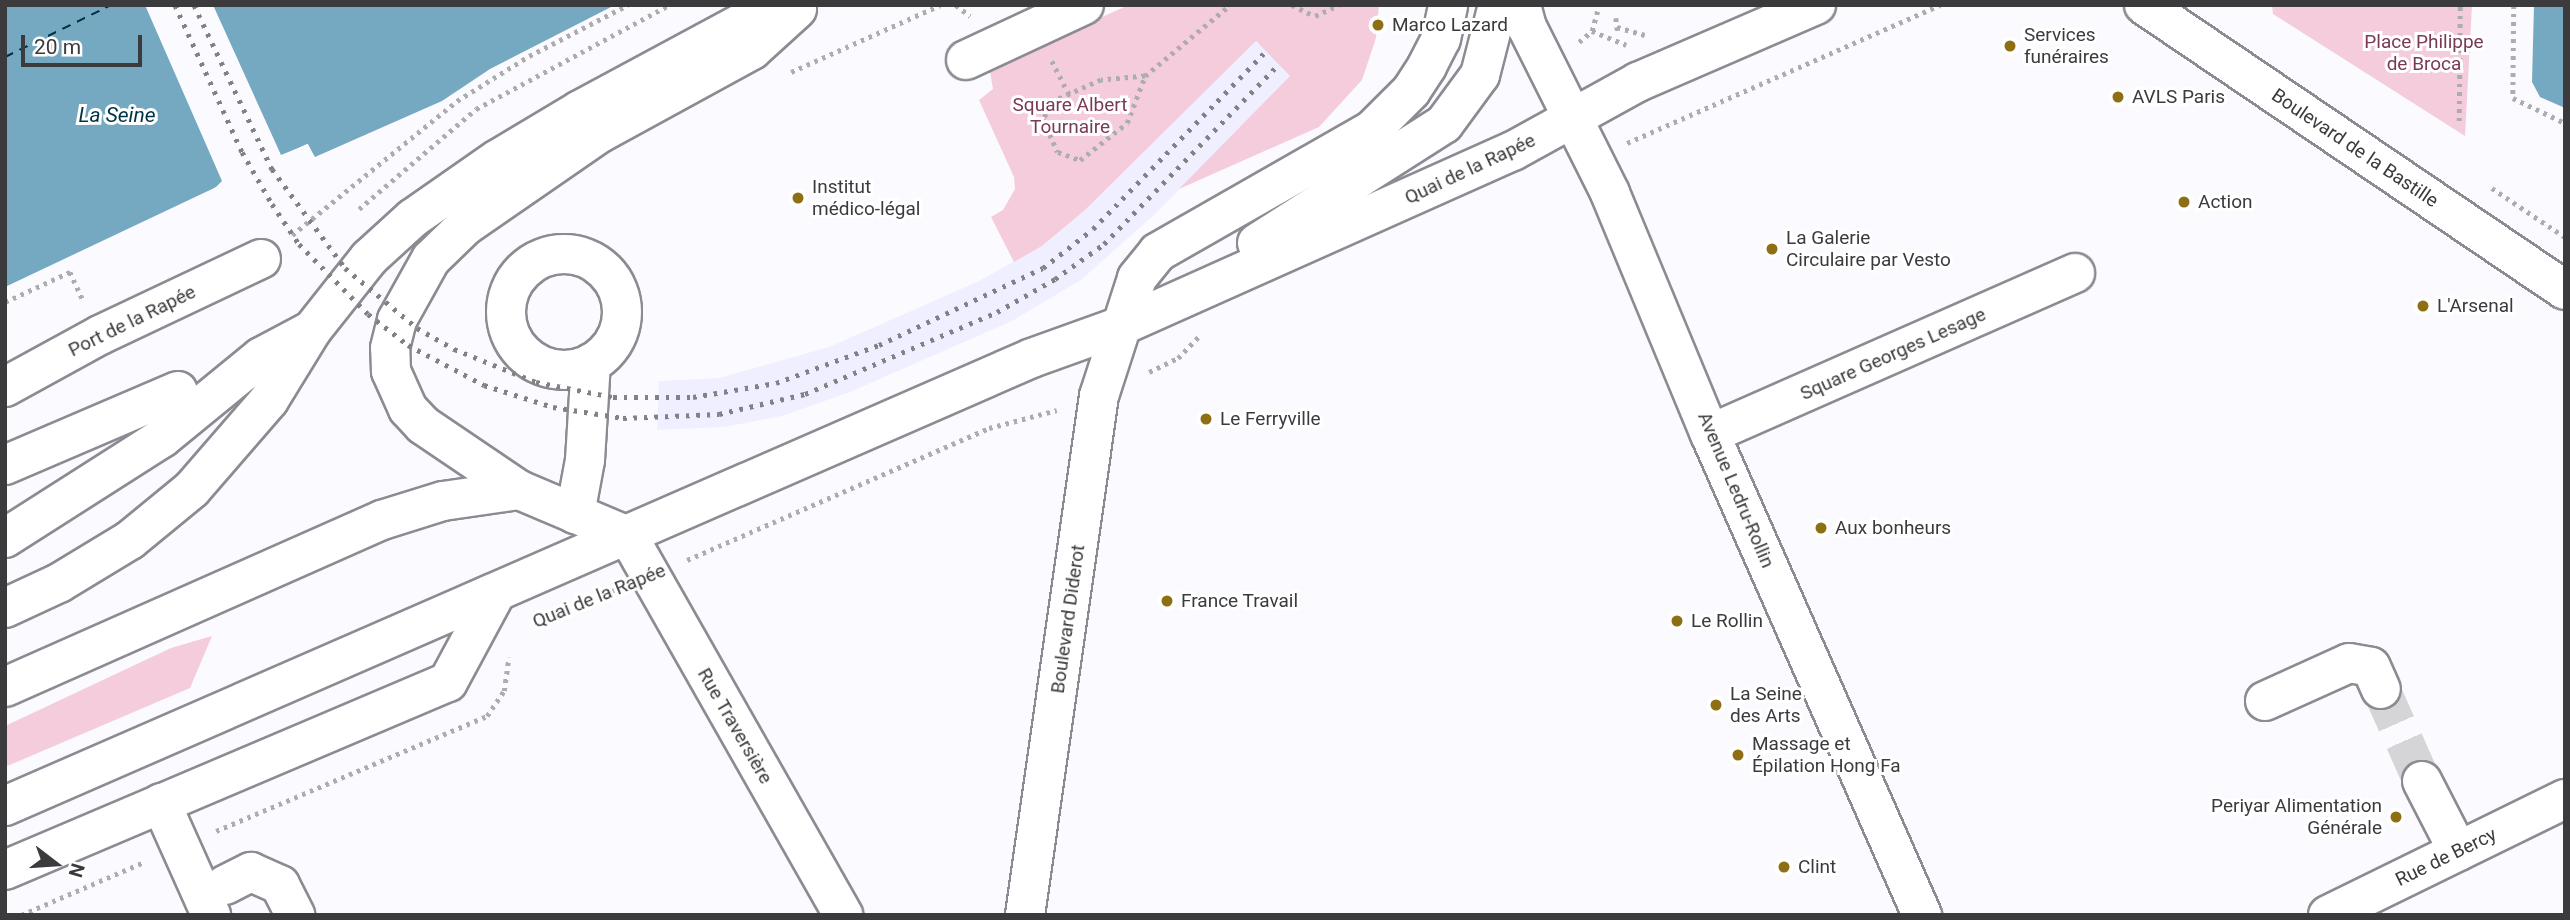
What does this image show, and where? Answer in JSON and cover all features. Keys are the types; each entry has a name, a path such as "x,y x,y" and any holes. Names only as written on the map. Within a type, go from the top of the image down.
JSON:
{"main road":[{"path":"5,608 59,583 130,540 192,489 269,400 312,330 369,258 413,218 488,165 775,5"},
{"path":"628,536 519,490 448,444 408,409 391,371 390,348 408,293 431,259 465,226 600,134 752,50 801,5"},
{"path":"965,60 1084,5"},
{"path":"1121,326 1137,278 1158,252 1372,130 1411,91 1427,66 1441,39 1448,5"},
{"name":"Quai de la Rapée","path":"5,806 1032,358 1121,326 1513,151 1638,82 1816,5"},
{"name":"Boulevard de la Bastille","path":"2144,5 2565,290"},
{"name":"Quai de la Rapée","path":"1121,326 1398,157 1444,124 1480,75 1511,11"},
{"name":"Avenue Ledru-Rollin","path":"1511,11 1559,57 1573,118 1610,192 1710,434 1922,915"},
{"name":"Port de la Rapée","path":"5,387 100,335 261,259"},
{"name":"Square Georges Lesage","path":"1710,434 2075,273"},
{"name":"Boulevard Diderot","path":"1026,915 1099,396 1121,326"},
{"path":"5,538 130,460 261,357 312,330"},
{"path":"575,514 585,460 591,363"},
{"path":"5,465 85,428 112,421 178,391"},
{"path":"112,421 130,460"},
{"path":"5,687 382,520 443,501 519,490"},
{"name":"Rue Traversière","path":"628,536 843,915"},
{"path":"5,870 448,682 496,593"},
{"path":"2265,701 2349,663 2371,667 2382,689"},
{"path":"2423,781 2458,852"},
{"name":"Rue de Bercy","path":"2328,915 2565,799"},
{"path":"162,803 179,847 218,900 251,872 280,885 295,915"}],"path":[{"path":"261,259 457,101 529,56 628,5"},
{"path":"1145,76 1101,80 1056,100 1043,119 1058,152 1080,160 1127,123 1145,76 1230,5"},
{"path":"1292,5 1315,16 1339,5"},
{"path":"1559,57 1592,31 1599,5"},
{"path":"1629,142 1940,5"},
{"path":"2459,121 2460,5"},
{"path":"2514,5 2513,98 2565,123"},
{"path":"1616,18 1619,35"},
{"path":"1617,27 1655,39"},
{"path":"1592,31 1633,50"},
{"path":"5,302 70,272 100,335"},
{"name":"Quai de la Rapée","path":"544,617 651,575 989,428 1041,416"},
{"name":"Quai de la Rapée","path":"21,915 487,716 504,691 512,644"}],"shaded area":[{"path":"1256,41 1291,76 1154,215 1081,280 1012,321 850,392 782,416 724,427 657,430 659,381 719,378 829,347 977,282 1042,246 1085,210"}],"green space":[{"name":"Square Albert Tournaire","path":"1129,5 1379,5 1376,38 1362,80 1319,127 1179,189 1290,76 1256,41 1085,210 1042,246 1014,262 991,217 1003,210 1015,189 1014,177 979,100 993,89 989,67"},
{"name":"Place Philippe de Broca","path":"2272,5 2472,5 2465,136 2273,14"},
{"path":"212,636 190,688 5,767 5,726 171,648"}],"water":[{"name":"La Seine","path":"5,5 615,5 490,69 442,101 315,157 307,144 5,287"},
{"path":"2534,5 2565,5 2565,108 2540,97 2532,82"}],"pier":[{"path":"145,5 213,5 281,155 308,144 316,160 306,148 224,184 203,200 222,181"}],"ferry route":[{"path":"5,57 111,5"}],"tunnel":[{"path":"2381,689 2422,781"}],"railway":[{"path":"175,5 242,152 272,204 299,244 368,314 408,345 484,385 553,407 623,418 719,414 805,394 997,312 1055,279 1104,244 1279,64"},
{"path":"194,5 272,169 345,268 417,328 454,349 536,382 613,397 693,397 776,383 879,345 1043,268 1093,229 1266,51"}],"place":[{"name":"Marco Lazard","path":"1378,25"},
{"name":"Services funéraires","path":"2010,46"},
{"name":"AVLS Paris","path":"2118,97"},
{"name":"Institut médico-légal","path":"798,198"},
{"name":"Action","path":"2184,202"},
{"name":"La Galerie Circulaire par Vesto","path":"1772,249"},
{"name":"L'Arsenal","path":"2423,306"},
{"name":"Le Ferryville","path":"1206,419"},
{"name":"Aux bonheurs","path":"1821,528"},
{"name":"France Travail","path":"1167,601"},
{"name":"Le Rollin","path":"1677,621"},
{"name":"La Seine des Arts","path":"1716,705"},
{"name":"Massage et Épilation Hong Fa","path":"1738,755"},
{"name":"Periyar Alimentation Générale","path":"2396,817"},
{"name":"Clint","path":"1784,867"}]}
